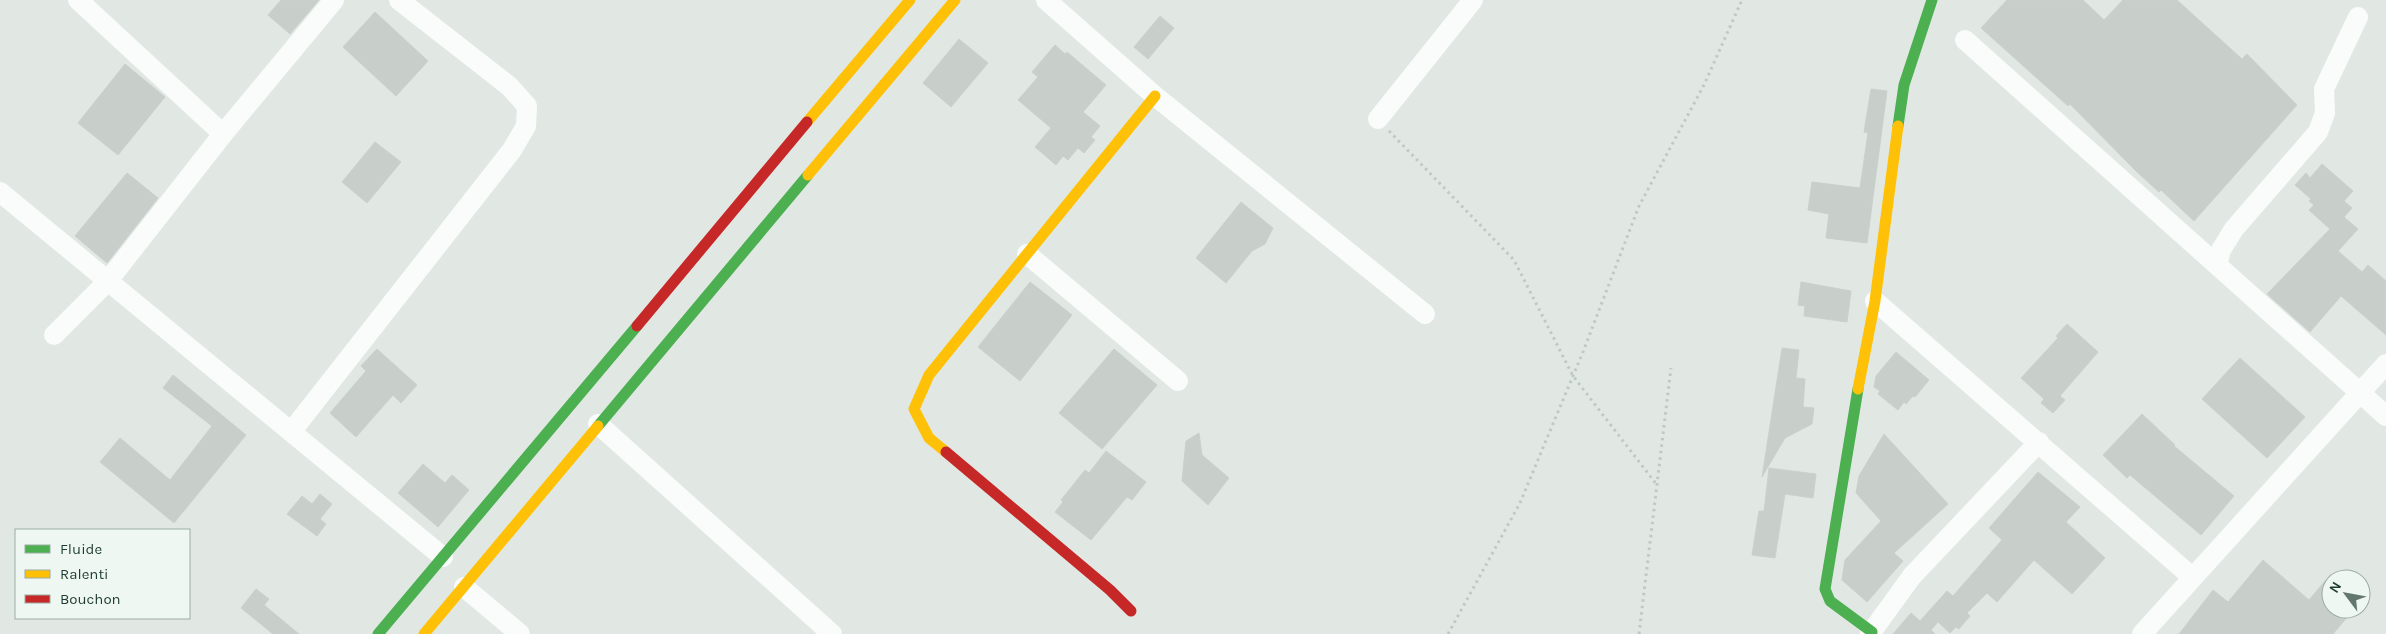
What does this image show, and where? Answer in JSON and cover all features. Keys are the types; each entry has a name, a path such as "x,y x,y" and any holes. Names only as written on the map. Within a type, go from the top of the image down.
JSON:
{"main road":[{"path":"378,634 910,0"},
{"path":"424,634 955,0"},
{"path":"1871,633 1830,600 1825,589 1854,408 1875,301 1904,85 1932,0"},
{"path":"1131,611 1110,590 929,438 914,409 929,376 1155,96"}],"street":[{"path":"78,0 223,134"},
{"path":"54,335 107,282 223,134 334,0"},
{"path":"290,432 512,150 526,126 526,106 509,86 399,0"},
{"path":"1046,0 1155,96 1425,314"},
{"path":"1378,119 1473,0"},
{"path":"2217,265 2221,250 2234,229 2318,132 2325,113 2324,89 2358,17"},
{"path":"1965,40 2386,416"},
{"path":"0,192 443,557"},
{"path":"1027,254 1178,381"},
{"path":"1875,301 2192,577"},
{"path":"2142,634 2386,364"},
{"path":"598,424 832,634"},
{"path":"1871,633 1912,576 2039,442"},
{"path":"464,587 520,634"}],"path":[{"path":"1448,634 1520,503 1573,376 1639,206 1704,85 1742,0"},
{"path":"1378,119 1514,260 1573,376 1657,485"},
{"path":"1639,634 1671,368"}],"building":[{"path":"281,0 319,0 290,34 268,15"},
{"path":"2007,0 2083,0 2104,20 2123,0 2177,0 2242,59 2247,54 2297,105 2194,221 2161,190 2159,192 2137,172 2070,104 2068,106 1981,28"},
{"path":"375,12 428,61 396,96 343,47"},
{"path":"1160,16 1174,28 1148,59 1134,47"},
{"path":"959,39 988,63 951,107 923,83"},
{"path":"1055,45 1065,54 1067,52 1106,85 1083,112 1100,126 1091,137 1095,140 1084,153 1078,148 1068,160 1063,156 1056,165 1035,147 1051,128 1018,100 1038,77 1032,72"},
{"path":"125,64 165,97 118,155 78,123"},
{"path":"1871,89 1887,91 1867,243 1826,238 1829,214 1808,210 1812,182 1860,188 1868,133 1864,132"},
{"path":"375,142 401,162 367,203 342,182"},
{"path":"2322,164 2353,191 2344,201 2352,208 2344,217 2358,229 2338,251 2362,272 2368,265 2386,281 2386,335 2341,296 2310,332 2267,294 2330,229 2309,210 2314,205 2309,201 2311,199 2295,185 2306,173 2310,178"},
{"path":"127,173 158,198 107,263 75,236"},
{"path":"1241,202 1273,228 1265,244 1252,251 1226,283 1196,258"},
{"path":"1030,282 1072,315 1020,381 978,347"},
{"path":"1801,282 1851,291 1847,322 1804,316 1805,306 1798,305"},
{"path":"2067,324 2098,352 2060,396 2065,400 2053,413 2041,403 2044,399 2021,378 2058,338 2056,336"},
{"path":"1782,348 1799,350 1796,378 1805,379 1803,407 1814,408 1812,424 1785,438 1762,477"},
{"path":"377,349 417,385 401,403 393,395 356,437 330,413 366,371 361,366"},
{"path":"1114,349 1157,385 1102,449 1059,413"},
{"path":"1896,352 1929,380 1915,397 1913,396 1906,404 1904,402 1898,410 1878,394 1880,391 1874,387 1876,376"},
{"path":"2240,358 2305,417 2267,458 2202,399"},
{"path":"173,375 246,435 174,523 100,462 120,438 170,480 212,426 163,388"},
{"path":"2142,414 2174,446 2234,496 2201,535 2130,475 2127,478 2103,455"},
{"path":"1199,433 1202,455 1229,478 1208,505 1182,481 1186,441"},
{"path":"1884,434 1948,504 1894,553 1903,561 1867,602 1842,580 1845,560 1881,521 1856,493 1859,476"},
{"path":"1106,451 1146,482 1132,500 1127,497 1091,540 1055,512 1063,502 1061,500 1085,470 1089,473"},
{"path":"423,464 445,483 452,475 469,490 438,527 398,493"},
{"path":"1769,468 1816,474 1813,498 1785,494 1775,558 1752,555 1759,511 1764,511"},
{"path":"2038,472 2080,507 2066,522 2105,558 2072,594 2034,560 1997,602 1987,593 1967,613 1970,616 1959,629 1956,627 1950,633 1938,622 1931,630 1935,634 1893,634 1911,613 1920,621 1947,591 1953,596 2002,540 1989,528"},
{"path":"320,494 332,504 320,519 326,524 317,536 287,514 302,496 312,504"},
{"path":"2263,560 2309,600 2321,586 2321,619 2346,619 2333,634 2179,634 2213,590 2228,602"},
{"path":"256,589 269,599 264,605 299,634 273,634 241,608"}],"traffic: fast":[{"path":"1898,126 1904,85 1932,0"},
{"path":"598,426 808,175"},
{"path":"378,634 637,326"},
{"path":"1858,389 1825,589 1830,601 1872,632"}],"traffic: slow":[{"path":"807,122 910,0"},
{"path":"808,175 955,0"},
{"path":"946,452 929,438 914,409 929,375 1155,96"},
{"path":"1858,389 1875,301 1898,126"},
{"path":"424,634 598,426"}],"traffic: jam":[{"path":"637,326 807,122"},
{"path":"946,452 1110,590 1131,611"}]}
